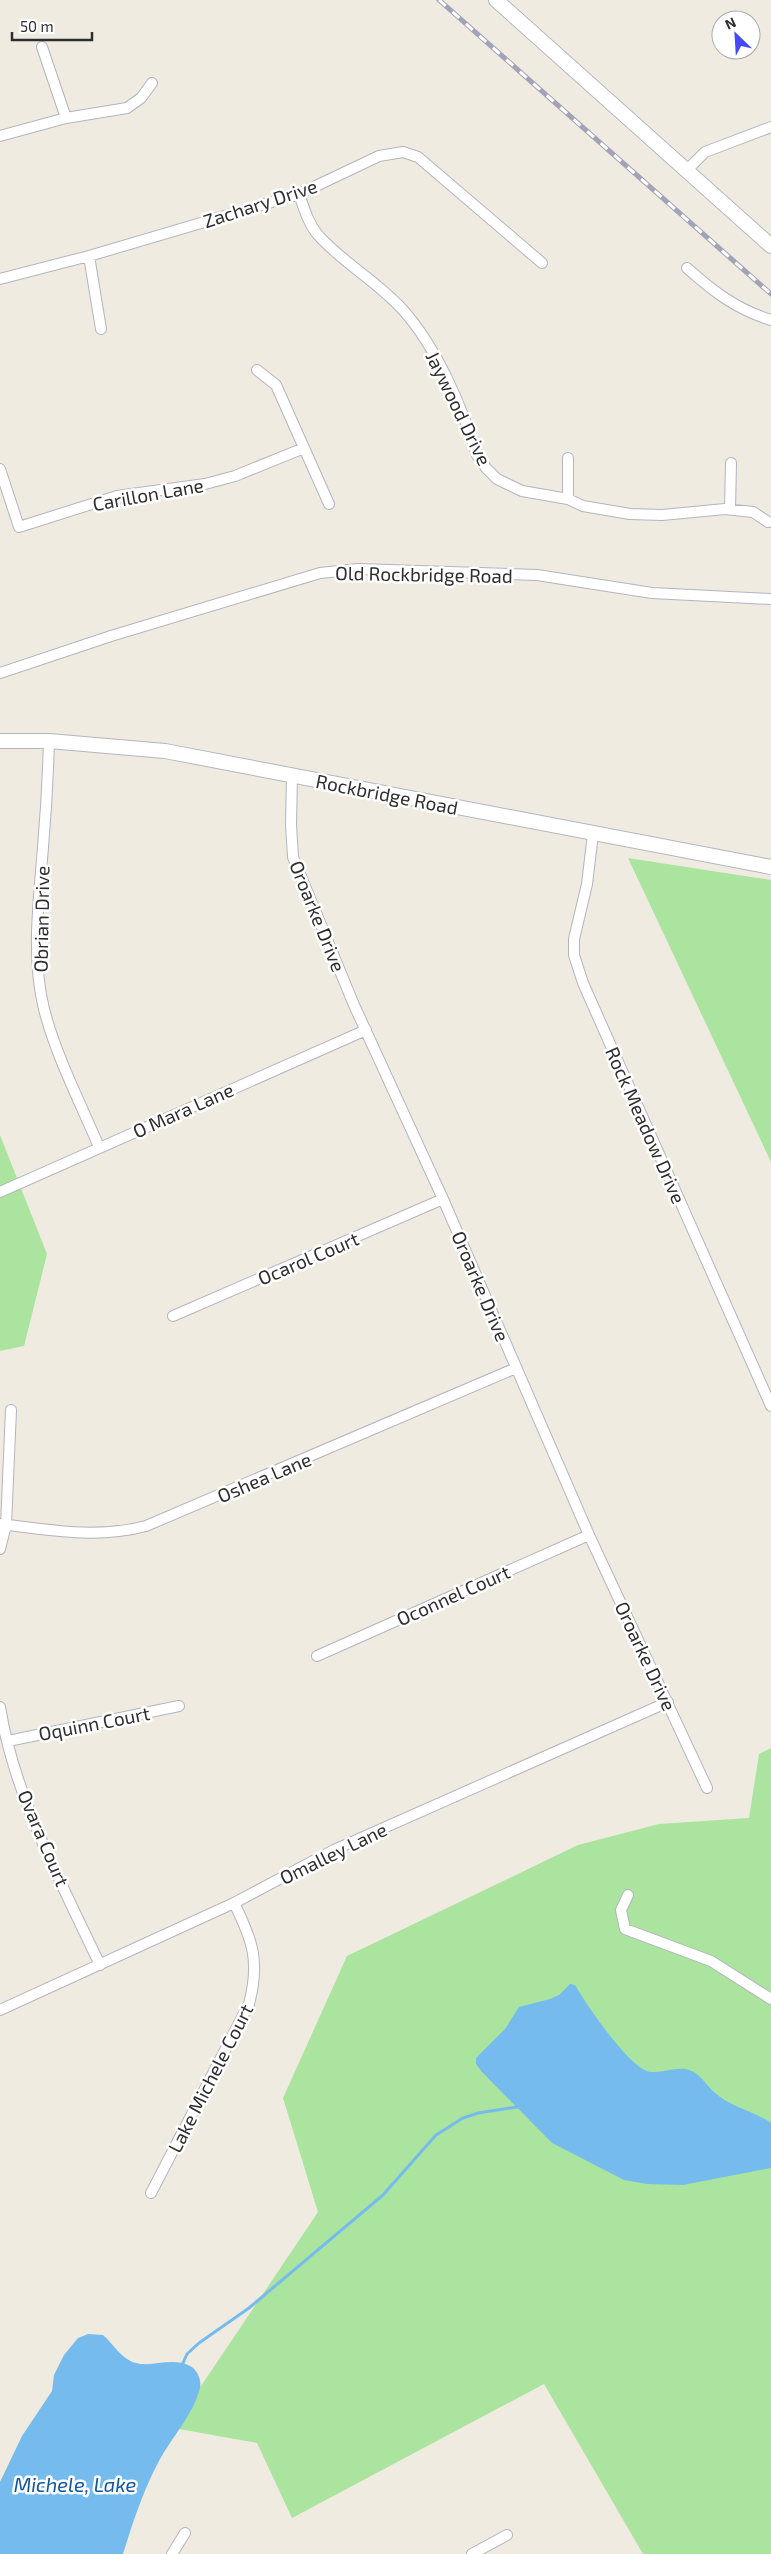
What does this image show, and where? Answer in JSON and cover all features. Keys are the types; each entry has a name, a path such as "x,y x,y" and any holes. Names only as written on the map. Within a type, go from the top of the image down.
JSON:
{"main road":[{"path":"496,0 771,246"},
{"name":"Rockbridge Road","path":"0,741 49,741 165,751 771,867"}],"street":[{"path":"42,47 66,118"},
{"path":"0,136 66,118 127,108 141,98 152,83"},
{"path":"687,170 705,152 771,127"},
{"name":"Zachary Drive","path":"0,279 89,256 299,194 378,156 403,152 418,157 542,263"},
{"name":"Jaywood Drive","path":"299,194 306,216 318,235 393,300 424,337 440,364 477,455 497,479 522,491 568,499 583,506 630,514 662,515 730,509 753,512 768,522"},
{"path":"89,256 101,329"},
{"path":"687,268 718,296 754,315 771,320"},
{"path":"257,370 276,385 329,504"},
{"name":"Carillon Lane","path":"0,469 19,527 117,496 205,484 235,476 304,448"},
{"path":"568,458 568,499"},
{"path":"730,509 731,463"},
{"name":"Old Rockbridge Road","path":"0,674 111,636 320,573 348,570 537,575 652,593 737,599 771,599"},
{"name":"Obrian Drive","path":"49,741 47,805 39,897 38,975 44,1009 52,1032 99,1147"},
{"name":"Oroarke Drive","path":"292,776 290,825 293,857 366,1030 444,1199 589,1535 668,1702 706,1788"},
{"name":"Rock Meadow Drive","path":"593,834 587,884 574,939 574,955 584,983 771,1406"},
{"name":"O Mara Lane","path":"0,1192 366,1030"},
{"name":"Ocarol Court","path":"173,1316 444,1199"},
{"name":"Oshea Lane","path":"3,1524 55,1532 99,1534 146,1526 516,1368"},
{"path":"0,1549 12,1410"},
{"name":"Oconnel Court","path":"317,1656 589,1535"},
{"name":"Omalley Lane","path":"0,2010 234,1903 334,1850 668,1702"},
{"name":"Oquinn Court","path":"8,1740 179,1706"},
{"name":"Ovara Court","path":"0,1707 8,1740 38,1833 100,1965"},
{"path":"628,1895 621,1910 625,1929 711,1961 771,1999"},
{"name":"Lake Michele Court","path":"151,2193 250,2004 255,1983 254,1951 250,1936 234,1903"},
{"path":"172,2554 185,2533"},
{"path":"472,2554 507,2535"}],"green space":[{"path":"628,858 771,880 771,1162"},
{"path":"0,1135 47,1254 24,1346 0,1351"},
{"path":"771,1748 771,2554 643,2554 544,2384 292,2518 257,2443 179,2429 201,2386 318,2212 283,2098 347,1956 578,1845 659,1824 749,1818 759,1754"}],"water":[{"path":"570,1984 575,1985 599,2021 621,2049 642,2069 660,2072 685,2069 693,2072 700,2076 720,2097 771,2123 771,2168 683,2185 647,2184 624,2180 552,2143 482,2072 476,2064 476,2058 505,2029 519,2007 559,1995"},
{"name":"Michele, Lake","path":"88,2334 103,2335 124,2357 134,2363 174,2362 190,2366 197,2372 200,2382 197,2398 153,2472 123,2554 0,2554 0,2482 22,2436 52,2391 54,2375 64,2355 78,2338"}],"waterway":[{"path":"183,2363 187,2354 199,2343 249,2308 383,2195 436,2135 463,2118 478,2113 517,2107"}],"railway":[{"path":"439,0 771,294"}]}
